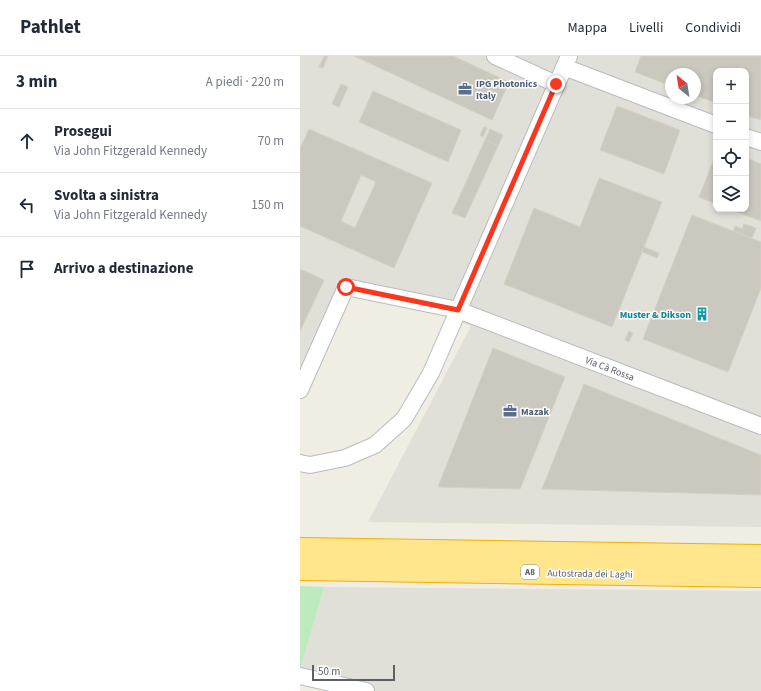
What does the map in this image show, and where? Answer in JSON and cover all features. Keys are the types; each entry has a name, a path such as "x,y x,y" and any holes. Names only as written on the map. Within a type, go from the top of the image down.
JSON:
{"highway":[{"name":"Autostrada dei Laghi","path":"300,549 761,556"},
{"name":"Autostrada dei Laghi","path":"300,569 761,576"}],"street":[{"path":"495,56 556,84"},
{"path":"300,463 310,465 344,458 375,445 404,419 431,373 566,61 713,124"},
{"path":"749,138 761,142"},
{"name":"Via Cà Rossa","path":"300,390 346,287 458,310 761,426"},
{"path":"300,676 366,691"}],"shaded area":[{"path":"300,56 761,56 761,527 368,522 471,326 357,284 300,399"},
{"path":"324,587 761,591 761,691 377,691 300,674"}],"green space":[{"path":"300,586 324,587 300,670"}],"building":[{"path":"324,56 328,56 323,68 319,67"},
{"name":"IPG Photonics Italy","path":"354,56 453,56 509,82 492,120"},
{"path":"641,56 761,56 760,120 749,116 749,68 713,68 713,102 701,97 701,68 665,68 665,84 635,72"},
{"path":"341,84 348,87 339,107 332,104"},
{"path":"373,91 461,130 448,162 359,122"},
{"path":"617,106 680,130 664,174 600,150"},
{"path":"484,127 487,128 483,137 480,135"},
{"path":"309,129 432,183 394,268 300,226 300,149","holes":["361,175 376,182 355,228 341,221"]},
{"path":"490,129 503,135 498,146 485,140"},
{"path":"485,140 498,146 465,218 452,213"},
{"path":"749,159 761,164 761,221 737,212 749,212"},
{"path":"713,162 713,203 699,197"},
{"path":"599,178 662,202 612,327 504,284 534,208 580,227"},
{"name":"Muster & Dikson","path":"692,215 761,242 761,288 728,372 643,339"},
{"path":"744,224 756,228 752,238 733,231 735,226 742,229"},
{"path":"644,247 659,253 657,258 642,252"},
{"path":"300,269 324,280 300,331"},
{"path":"629,331 633,333 629,342 625,340"},
{"name":"Mazak","path":"493,348 565,377 520,489 438,487"},
{"path":"584,384 761,455 761,495 542,489"}],"place":[{"name":"IPG Photonics Italy","path":"465,89"},
{"name":"Muster & Dikson","path":"702,314"},
{"name":"Mazak","path":"510,411"}],"route":[{"path":"346,287 458,310 556,84"}]}
